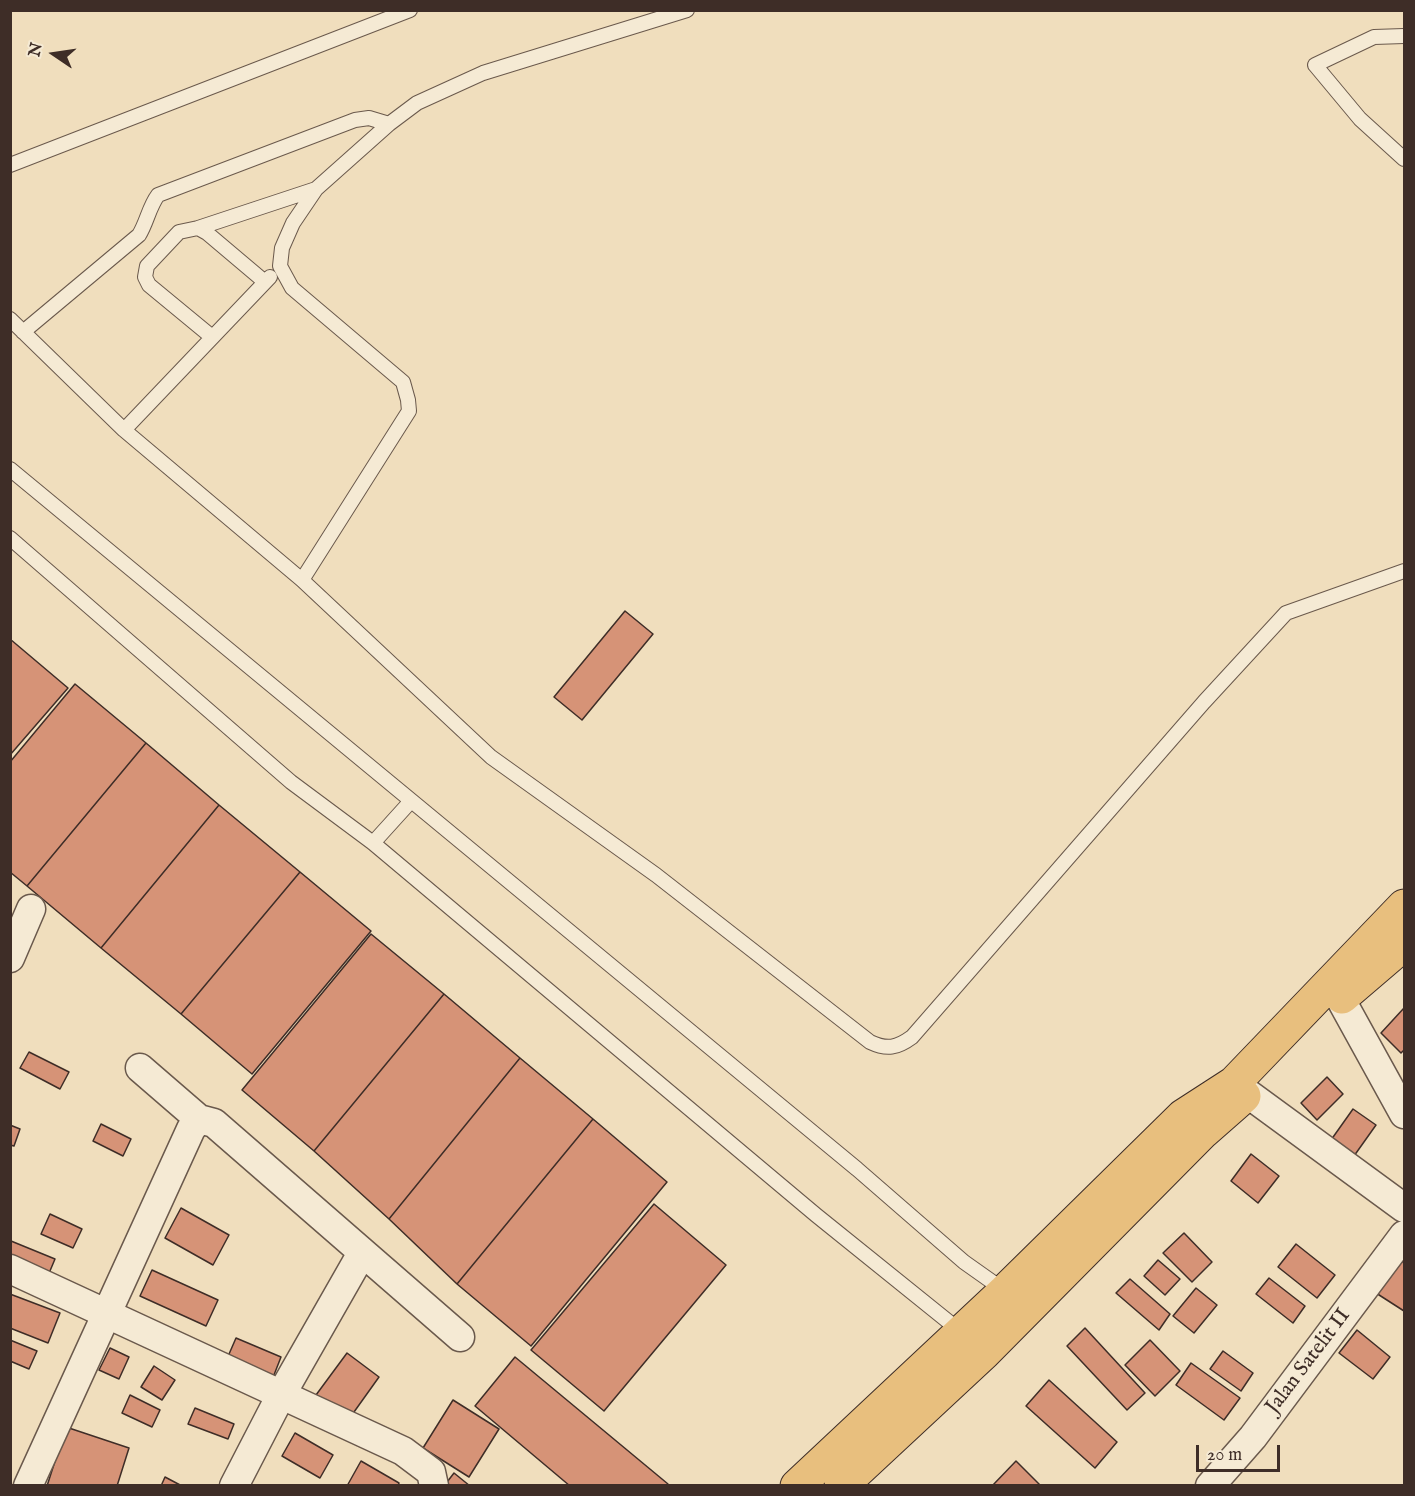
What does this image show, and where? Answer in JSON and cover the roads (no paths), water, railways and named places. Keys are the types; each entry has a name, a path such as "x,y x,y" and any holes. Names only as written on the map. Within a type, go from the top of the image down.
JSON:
{"highway":[{"path":"797,1485 1005,1291 1183,1116 1234,1083 1404,906"},
{"path":"841,1485 992,1345 1203,1132 1247,1093 1340,998 1404,944"}],"street":[{"path":"10,958 31,909"},
{"path":"1340,998 1396,1075 1404,1114"},
{"path":"140,1068 199,1119 214,1123 460,1337"},
{"path":"1247,1093 1404,1208"},
{"path":"28,1485 191,1130 199,1119"},
{"name":"Jalan Satelit II","path":"1210,1485 1253,1437 1404,1235"},
{"path":"234,1485 281,1395 362,1253"},
{"path":"10,1269 403,1451 431,1472 434,1485"}],"lane":[{"path":"10,165 410,10"},
{"path":"302,580 405,421 409,411 403,382 292,288 280,266 282,248 293,224 316,189 389,124 417,103 483,73 687,10"},
{"path":"1404,36 1374,37 1315,65 1360,119 1404,159"},
{"path":"23,332 139,235 148,222 151,204 158,195 355,120 369,118 389,124"},
{"path":"212,337 149,285 145,277 147,266 179,232 198,228 316,189"},
{"path":"198,228 265,282"},
{"path":"124,430 280,266"},
{"path":"10,319 124,430 302,580 491,757 656,875 870,1042 881,1047 898,1047 912,1037 1204,702 1286,614 1404,571"},
{"path":"10,469 893,1200 964,1262 1005,1291"},
{"path":"10,538 291,782 373,843 960,1331"},
{"path":"373,843 411,801"}]}
